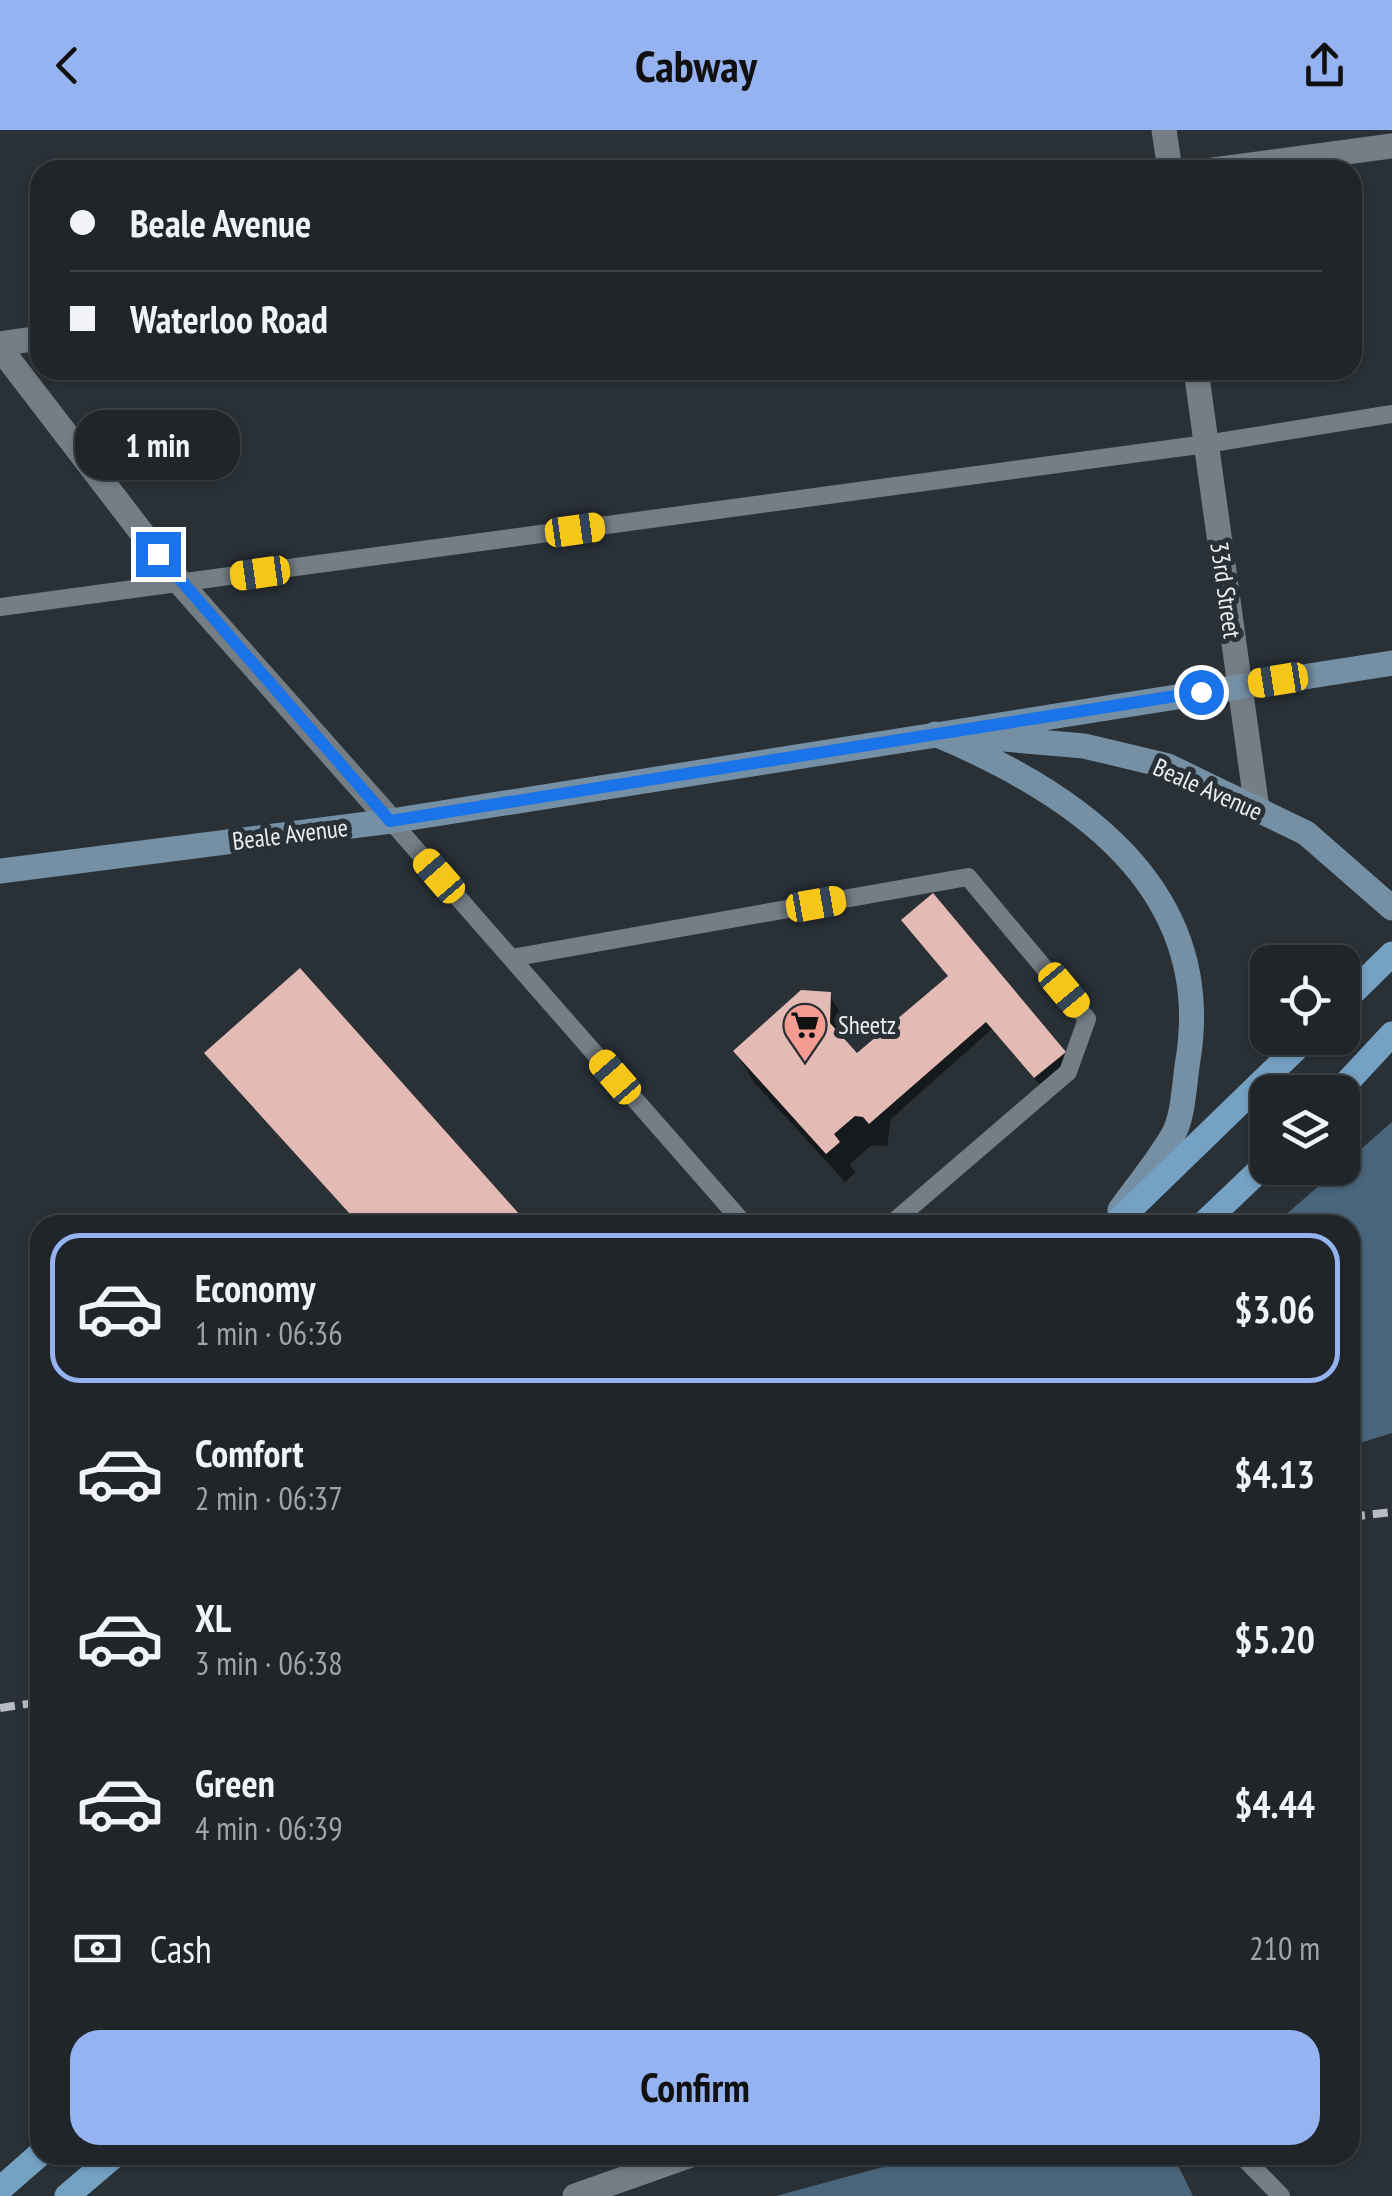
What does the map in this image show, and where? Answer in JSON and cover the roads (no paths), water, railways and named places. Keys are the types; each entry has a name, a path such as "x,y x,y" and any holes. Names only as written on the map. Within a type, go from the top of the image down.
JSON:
{"main road":[{"name":"Beale Avenue","path":"0,872 390,821 1392,662"},
{"name":"Beale Avenue","path":"935,734 1084,746 1168,766 1306,833 1392,908"},
{"path":"935,734 1004,763 1046,788 1116,841 1161,900 1185,964 1193,1030 1175,1132 1119,1215"},
{"path":"1360,985 1392,954"},
{"path":"1354,1075 1392,1034"},
{"path":"1122,1215 1289,1055"},
{"path":"1212,1215 1250,1179"},
{"path":"0,2188 30,2162"},
{"path":"67,2196 103,2165"}],"street":[{"path":"1164,130 1168,160"},
{"path":"1288,160 1392,146"},
{"path":"30,340 0,346 180,584 390,821"},
{"name":"33rd Street","path":"1197,380 1258,809"},
{"path":"575,2196 663,2165"}],"lane":[{"path":"0,608 1206,444 1392,414"},
{"path":"390,821 736,1215"},
{"path":"511,958 968,877 1087,1019 1068,1072 902,1215"},
{"path":"1251,2165 1281,2196"}],"railway":[{"path":"1360,1516 1392,1512"},
{"path":"0,1708 30,1704"}],"place":[{"name":"Sheetz","path":"805,1063"}]}
